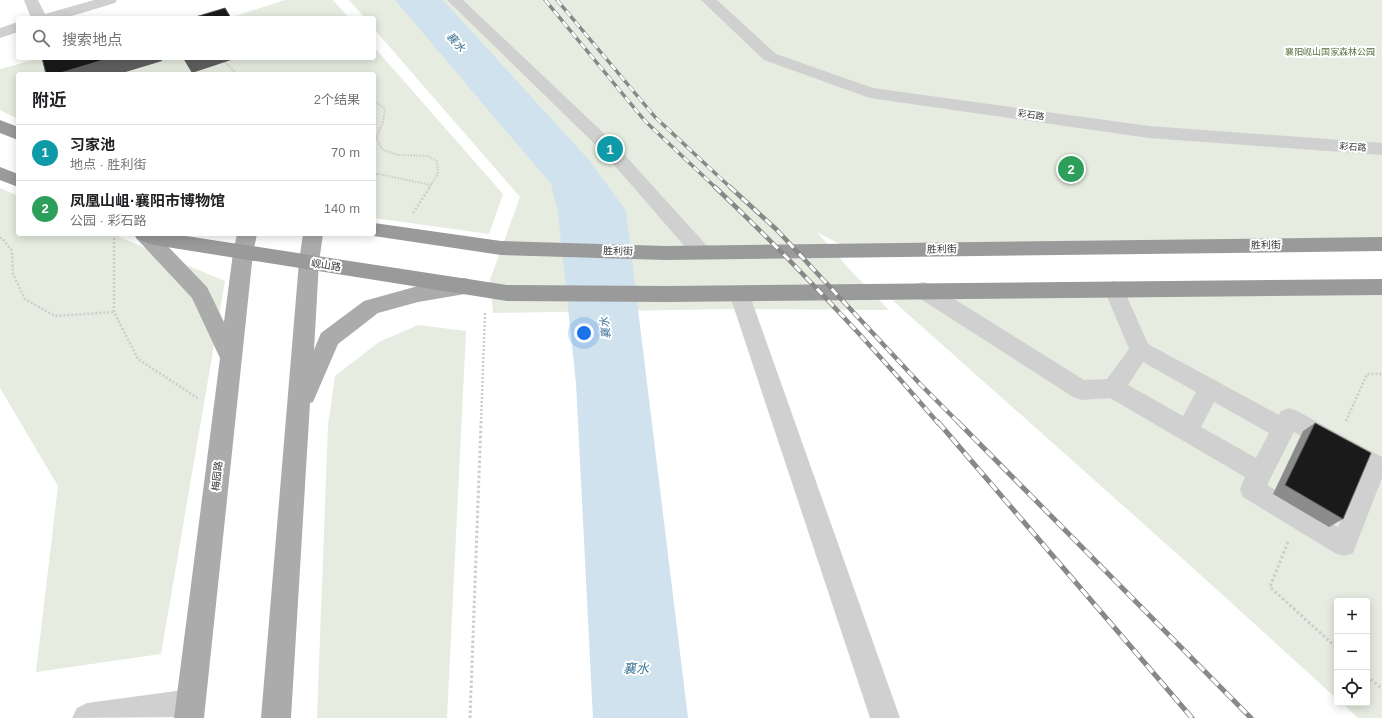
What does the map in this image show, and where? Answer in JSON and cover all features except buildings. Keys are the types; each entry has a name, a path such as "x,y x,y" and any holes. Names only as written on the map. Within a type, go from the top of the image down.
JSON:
{"highway":[{"path":"0,126 16,133"},
{"path":"0,173 16,180"},
{"path":"376,230 400,234"},
{"name":"胜利街","path":"400,234 501,248 666,252 1382,244"},
{"name":"岘山路","path":"149,236 154,238 245,244 309,262 509,292 667,294 739,293"},
{"path":"739,293 924,290 1382,287"}],"main road":[{"path":"146,236 200,294 231,358"},
{"path":"276,718 309,262 313,236"},
{"name":"梅园路","path":"190,710 245,244"},
{"path":"298,411 329,339 371,307 418,294 465,286"}],"street":[{"path":"32,0 38,16"},
{"path":"54,16 92,2 110,0"},
{"path":"454,0 608,147 701,252"},
{"name":"彩石路","path":"708,0 770,57 870,93 1148,132 1382,149"},
{"path":"0,33 16,28"},
{"path":"1114,289 1140,350 1282,429"},
{"path":"924,290 1082,390 1113,388 1260,473"},
{"path":"739,293 885,718"},
{"path":"1113,388 1140,350"},
{"path":"1187,431 1210,389"},
{"path":"1288,418 1336,444 1375,465 1344,544 1252,489 1288,418"},
{"path":"87,718 190,710"}],"path":[{"path":"225,62 235,72"},
{"path":"376,101 385,108 383,122 376,138 383,150 398,155 428,156 437,161 438,174 400,234"},
{"path":"376,173 431,185"},
{"path":"114,236 114,312 138,359 224,417"},
{"path":"0,238 2,238 12,251 13,274 24,299 55,316 114,312"},
{"path":"470,718 486,289"},
{"path":"1336,444 1367,374 1382,374"},
{"path":"1298,517 1270,587 1334,645"},
{"path":"1370,679 1382,689"}],"green space":[{"path":"285,0 333,0 347,16 235,16"},
{"name":"襄阳岘山国家森林公园","path":"349,0 1382,0 1382,244 851,250 817,232 851,271 889,310 734,309 493,313 490,280 520,197 376,31 376,16 363,16"},
{"path":"376,49 503,194 489,234 376,218 376,72 16,72 16,118 0,110 0,69 34,60 376,60"},
{"path":"0,188 16,195 16,236 117,236 225,281 161,654 36,672 58,486 0,388"},
{"path":"1382,287 1382,718 1358,718 1345,706 1370,706 1370,598 1334,598 1334,696 1193,568 882,291"},
{"path":"418,325 466,331 447,718 317,718 328,425 335,376 379,342"}],"water":[{"name":"襄水","path":"395,0 443,0 589,160 626,211 688,718 593,718 576,383 558,213 551,184"}],"railway":[{"path":"545,0 645,121 716,188"},
{"path":"557,0 655,117 731,188"},
{"path":"715,187 830,302 938,423"},
{"path":"730,187 777,230 921,385 958,422"},
{"path":"938,422 1192,718"},
{"path":"958,422 1251,718"}],"place":[{"name":"习家池","path":"610,149"},
{"name":"凤凰山岨·襄阳市博物馆","path":"1071,169"}]}
